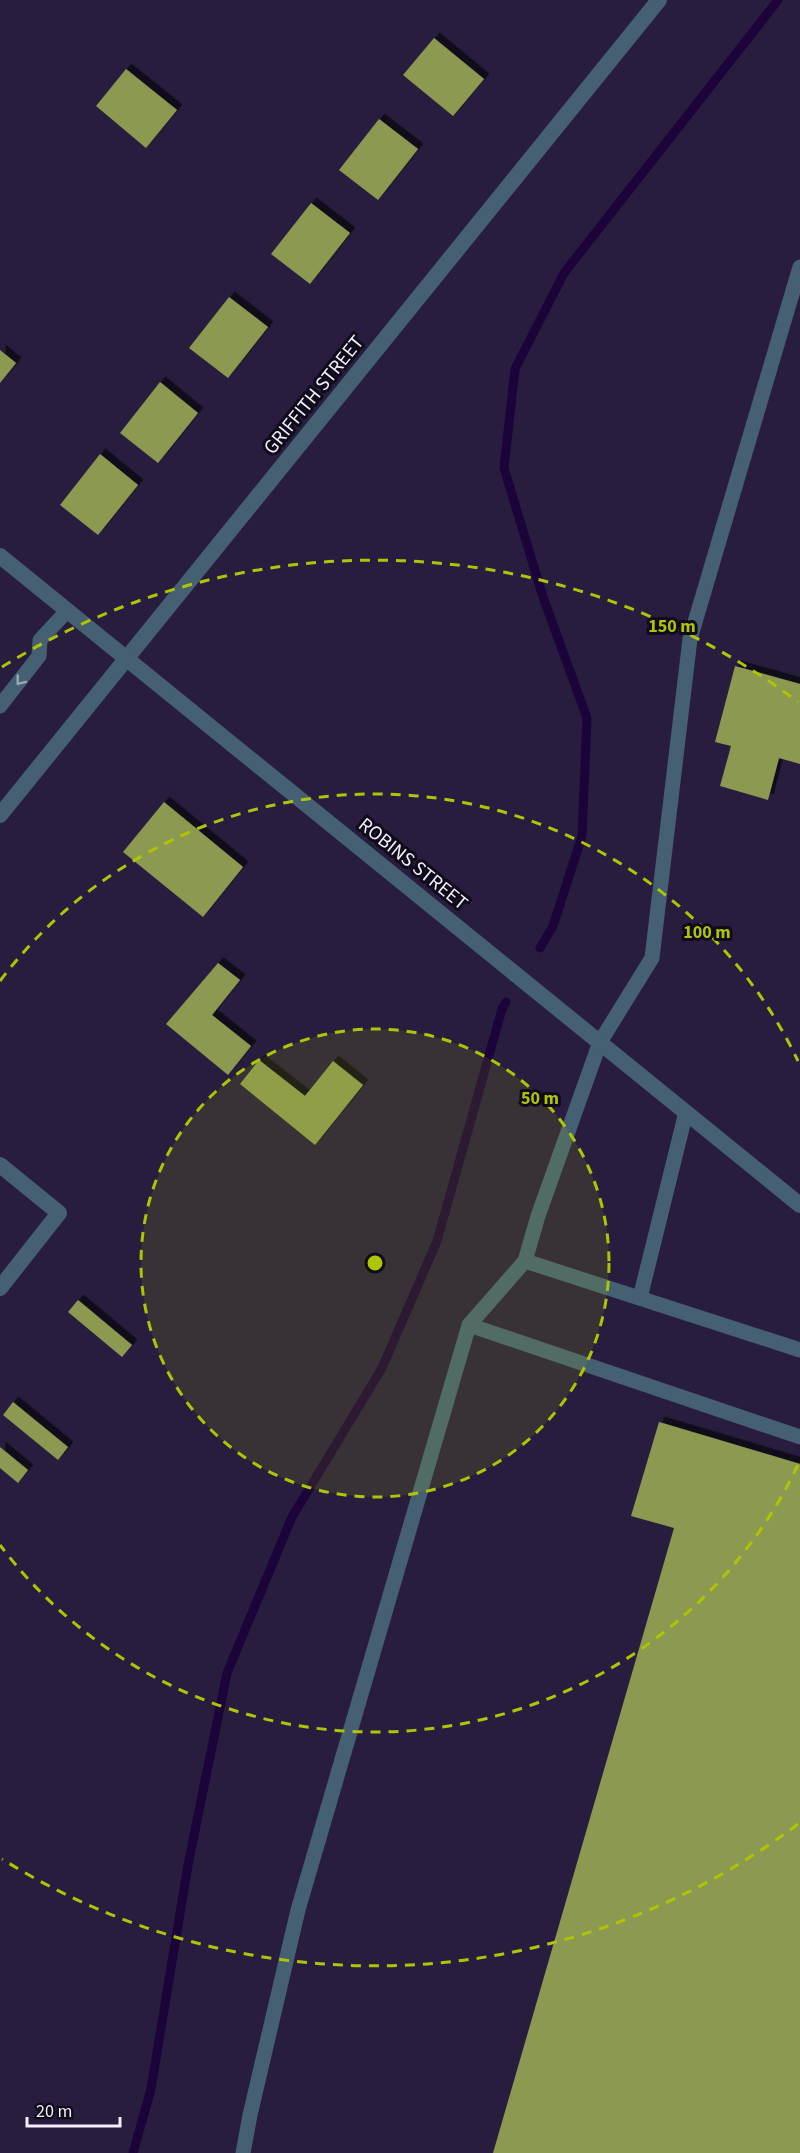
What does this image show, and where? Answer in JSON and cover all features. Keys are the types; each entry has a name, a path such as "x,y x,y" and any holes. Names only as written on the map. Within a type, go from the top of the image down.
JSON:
{"street":[{"name":"GRIFFITH STREET","path":"0,815 659,0"},
{"name":"ROBINS STREET","path":"0,556 800,1204"},
{"path":"0,1165 59,1213 0,1288"}],"lane":[{"path":"243,2153 298,1910 470,1324 525,1261 538,1216 600,1042 652,958 690,639 800,267"},
{"path":"0,706 39,656 40,640 67,611"},
{"path":"640,1298 686,1112"},
{"path":"525,1261 800,1350"},
{"path":"470,1324 800,1437"}],"building":[{"path":"434,38 484,79 453,116 403,75"},
{"path":"126,69 177,110 146,148 96,106"},
{"path":"379,119 418,149 378,200 339,170"},
{"path":"311,203 350,233 310,284 271,254"},
{"path":"229,297 268,327 228,378 189,348"},
{"path":"0,350 16,363 0,383"},
{"path":"160,382 198,413 158,463 120,433"},
{"path":"100,454 138,485 98,535 60,505"},
{"path":"735,666 800,684 800,764 779,758 768,800 720,786 731,746 715,742"},
{"path":"164,802 243,867 203,917 123,852"},
{"path":"218,963 240,980 212,1015 251,1046 228,1075 166,1024"},
{"path":"259,1060 305,1096 333,1061 363,1085 315,1145 240,1084"},
{"path":"78,1300 132,1345 122,1357 68,1312"},
{"path":"13,1402 68,1447 58,1460 3,1415"},
{"path":"659,1422 800,1464 800,2153 493,2153 674,1528 631,1516"},
{"path":"0,1447 28,1470 18,1483 0,1468"}],"waterway":[{"path":"540,948 553,926 582,836 587,718 543,597 504,468 515,369 564,273 778,0"},
{"path":"133,2153 151,2089 188,1865 227,1673 292,1517 382,1368 437,1241 502,1009 506,1002"}]}
